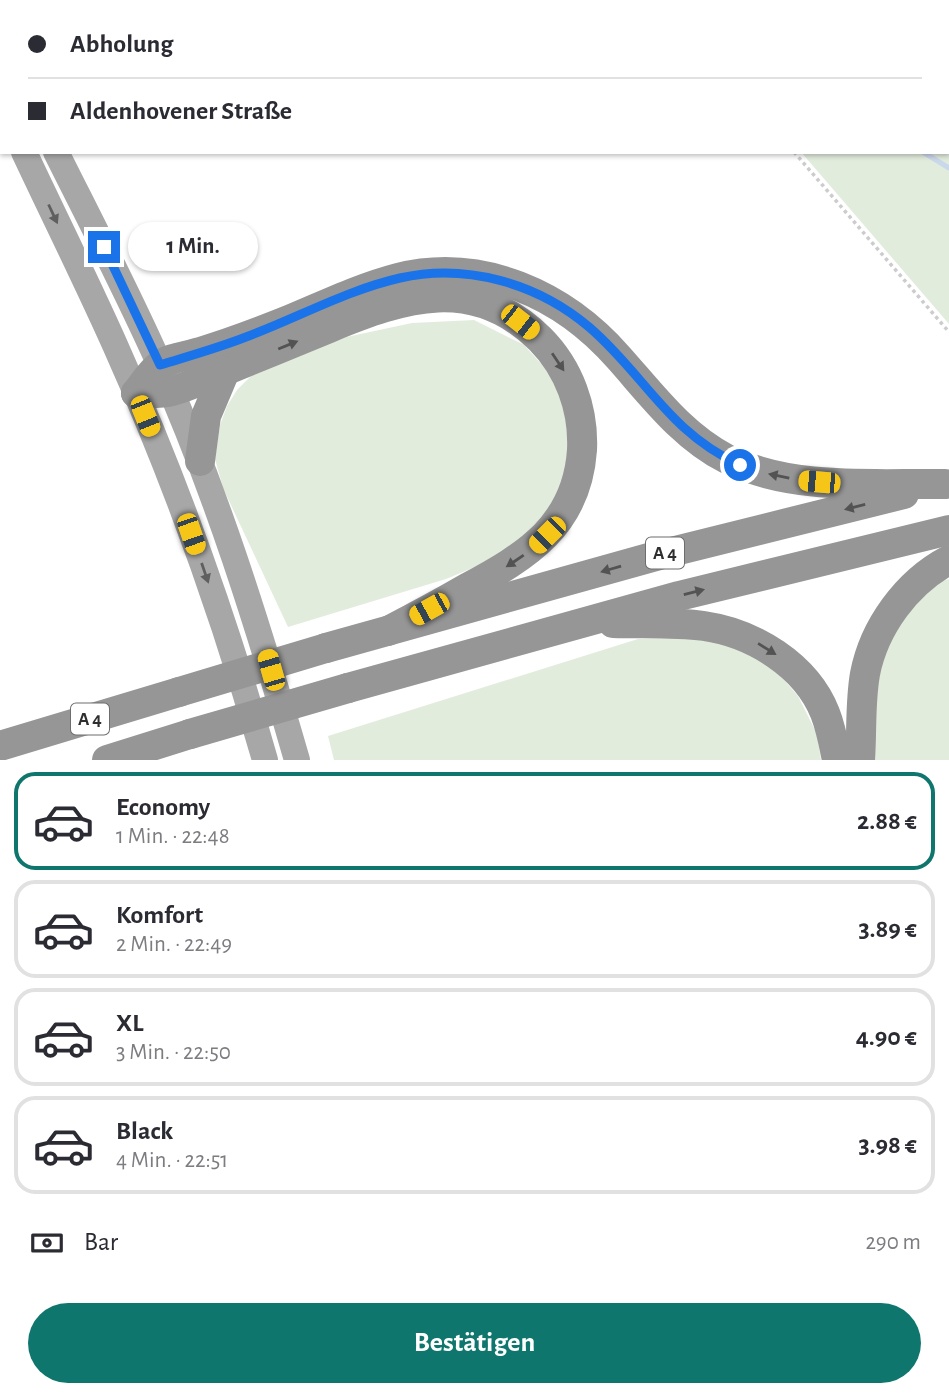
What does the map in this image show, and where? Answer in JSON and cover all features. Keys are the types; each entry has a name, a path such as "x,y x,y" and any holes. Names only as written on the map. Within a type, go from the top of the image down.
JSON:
{"highway":[{"path":"136,393 244,338 367,288 398,278 433,274 478,275 523,287 545,297 580,320 600,337 677,422 710,450 740,465 797,480 947,484"},
{"path":"165,378 225,371 407,300 437,297 476,302 507,315 532,331 560,364 579,411 582,451 575,487 556,524 534,548 507,567 388,631"},
{"path":"200,461 206,416 225,371"},
{"name":"A 4","path":"0,746 327,648 663,554 947,484"},
{"name":"A 4","path":"107,760 581,622 949,530"},
{"path":"860,760 863,688 876,642 891,613 913,586 949,560"},
{"path":"581,622 703,626 748,638 769,649 786,662 813,692 825,712 837,760"}],"main road":[{"path":"25,154 115,344 183,508 246,692 265,760"},
{"path":"57,154 165,378 200,461 264,647 297,760"}],"path":[{"path":"796,154 949,332"}],"green space":[{"path":"803,154 949,154 949,324"},
{"path":"474,320 524,345 556,380 566,402 573,457 560,496 509,553 446,579 288,627 223,488 215,459 220,425 227,406 237,390 254,373 337,339 412,323"},
{"path":"949,579 949,760 872,760 878,683 886,647 925,586"},
{"path":"716,637 772,666 798,696 817,734 821,760 334,760 328,736 638,639"}],"waterway":[{"path":"926,154 949,168"}],"route":[{"path":"104,247 160,365 244,338 398,278 456,273 478,275 523,287 545,297 587,325 691,435 710,450 740,465"}]}
